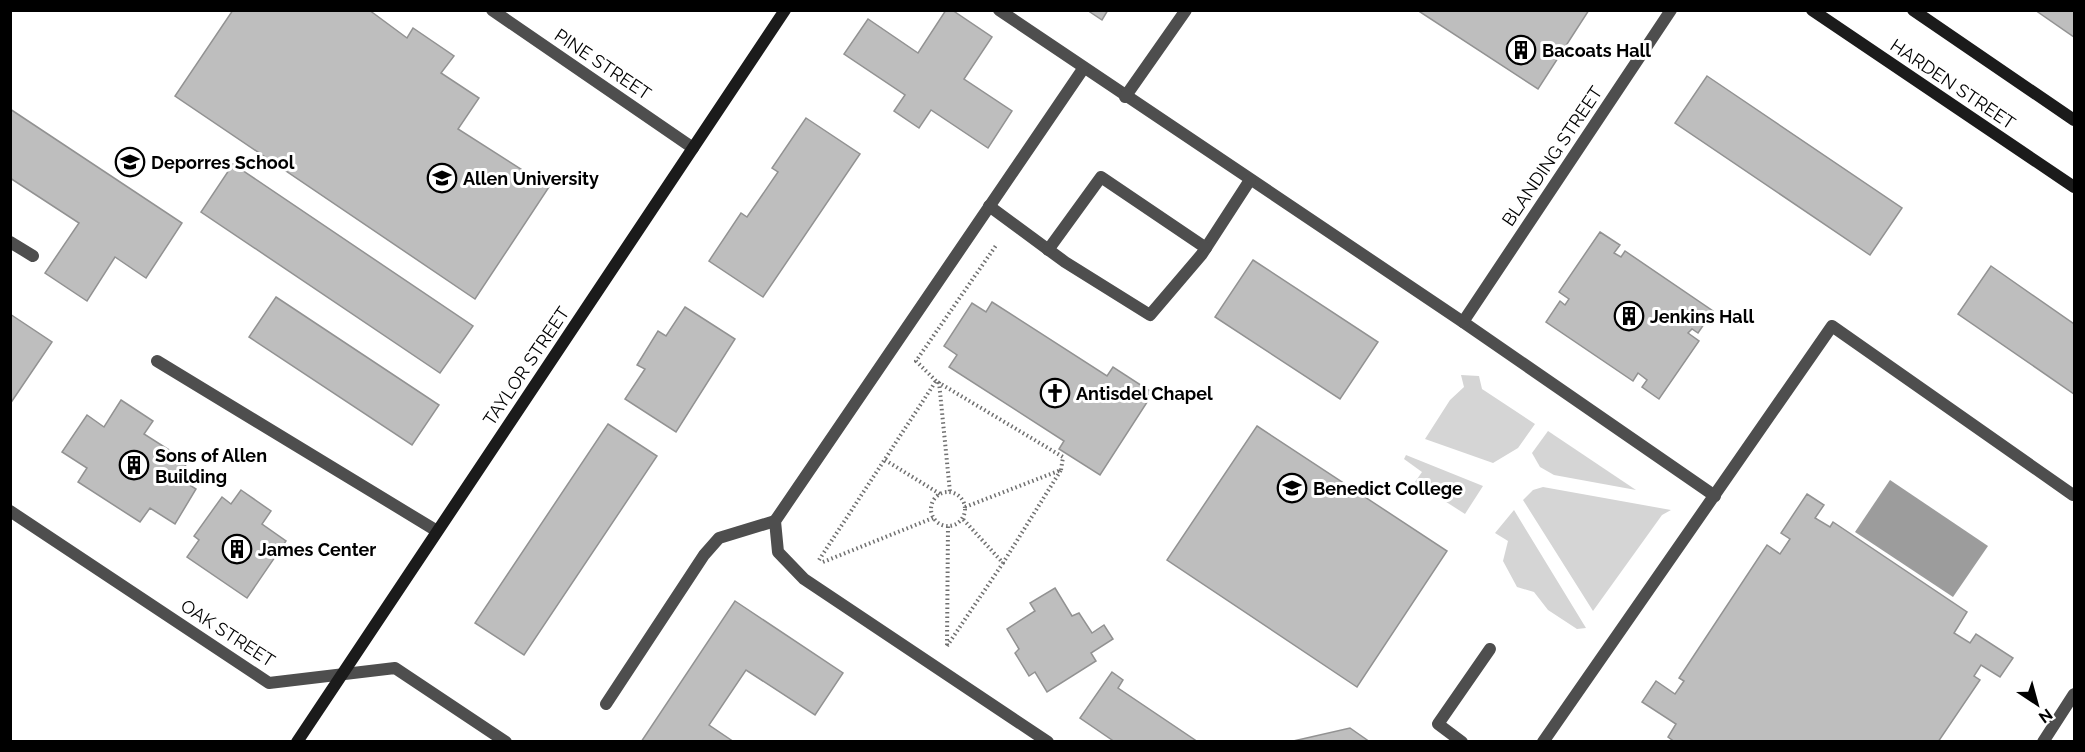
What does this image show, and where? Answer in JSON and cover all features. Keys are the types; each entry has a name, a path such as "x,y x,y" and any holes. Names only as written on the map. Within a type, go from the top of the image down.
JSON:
{"main road":[{"name":"TAYLOR STREET","path":"297,741 785,10"},
{"name":"HARDEN STREET","path":"1812,10 2074,187"},
{"path":"1913,10 2074,120"}],"street":[{"name":"PINE STREET","path":"492,10 693,148"},
{"path":"999,10 1083,69 1463,322 1715,496"},
{"path":"1125,97 1186,10"},
{"name":"BLANDING STREET","path":"1463,322 1671,10"},
{"path":"606,704 704,555 719,537 775,520 1083,69"},
{"path":"1048,250 1101,177 1206,248"},
{"path":"989,206 1048,250 1149,315 1206,248 1250,180"},
{"path":"10,242 33,256"},
{"path":"1543,741 1832,326 2073,495"},
{"path":"157,361 437,531"},
{"name":"OAK STREET","path":"10,512 269,683 395,668 506,741"},
{"path":"775,520 778,552 804,579 1048,741"},
{"path":"1462,741 1438,724 1491,649"},
{"path":"2043,741 2074,694"}],"path":[{"path":"948,526 947,646 1004,563 1061,470 1063,457 938,381 916,361 997,244"},
{"path":"938,381 821,561 933,518 948,526"},
{"path":"938,381 950,492"},
{"path":"885,460 940,494"},
{"path":"965,507 1061,470"},
{"path":"933,518 932,502 940,494 950,492 960,497 965,507 962,518 948,526"},
{"path":"962,518 1004,563"}],"shaded area":[{"path":"1461,375 1479,376 1482,389 1535,424 1518,448 1493,463 1425,439 1450,400 1464,387"},
{"path":"1548,431 1636,490 1554,475 1540,467 1532,453"},
{"path":"1406,455 1483,486 1465,514 1415,482 1422,472 1404,459"},
{"path":"1890,480 1988,546 1953,597 1855,532"},
{"path":"1543,487 1671,510 1662,515 1593,611 1523,500 1533,490"},
{"path":"1514,510 1586,628 1577,629 1548,610 1534,592 1517,587 1503,561 1508,541 1495,533"}],"building":[{"path":"233,10 369,10 407,38 413,28 454,56 441,73 479,98 458,129 549,187 475,299 175,96"},
{"path":"946,10 952,10 992,37 964,79 1012,111 988,148 931,110 919,128 894,111 905,95 844,54 868,19 918,53"},
{"path":"1087,10 1108,10 1102,20"},
{"name":"Bacoats Hall","path":"1417,10 1589,10 1538,89"},
{"path":"2035,10 2074,10 2074,37"},
{"path":"1707,76 1902,208 1870,255 1675,123"},
{"path":"10,109 182,223 146,278 115,257 87,301 45,273 79,223 10,178"},
{"path":"806,118 860,154 763,297 709,261 741,213 747,217 778,172 772,168"},
{"path":"233,164 473,326 440,373 201,212"},
{"name":"Jenkins Hall","path":"1600,232 1620,245 1614,253 1621,257 1625,251 1713,311 1698,333 1692,329 1688,333 1699,341 1659,399 1642,387 1647,380 1638,373 1633,381 1546,322 1560,301 1565,305 1569,299 1559,292"},
{"path":"1253,260 1378,342 1340,399 1215,317"},
{"path":"1991,266 2074,324 2074,394 1958,314"},
{"path":"276,297 439,405 412,445 249,337"},
{"path":"992,302 1107,376 1113,367 1153,393 1100,475 1059,449 1064,441 949,367 957,355 944,346 972,303 986,312"},
{"path":"685,307 735,339 676,432 625,399 645,369 637,365 658,331 666,336"},
{"path":"10,314 52,342 10,404"},
{"name":"Sons of Allen Building","path":"121,400 153,421 144,434 188,462 177,477 196,489 175,524 150,508 140,522 78,482 87,468 62,452 87,415 104,427"},
{"path":"608,424 657,456 524,655 475,623"},
{"path":"1257,426 1447,551 1357,687 1167,560"},
{"name":"James Center","path":"241,490 271,511 262,524 286,541 247,598 187,557 199,540 194,536 222,497 231,504"},
{"path":"1807,494 1824,505 1815,518 1830,527 1833,522 1967,612 1954,633 1970,643 1976,634 2013,658 2000,677 1981,665 1974,676 1980,680 1938,742 1675,742 1668,737 1676,724 1642,702 1656,681 1675,694 1684,681 1679,678 1767,545 1780,554 1790,539 1781,533"},
{"path":"1055,588 1072,616 1079,613 1092,633 1104,625 1113,639 1091,653 1096,661 1047,692 1035,672 1029,676 1015,653 1019,649 1007,629 1035,611 1030,603"},
{"path":"735,601 843,673 815,715 746,670 709,725 734,742 641,742"},
{"path":"1112,672 1123,680 1118,688 1198,742 1115,742 1080,718"},
{"path":"1350,728 1370,742 1289,742"}],"place":[{"name":"Bacoats Hall","path":"1521,50"},
{"name":"Deporres School","path":"130,162"},
{"name":"Allen University","path":"442,178"},
{"name":"Jenkins Hall","path":"1629,316"},
{"name":"Antisdel Chapel","path":"1055,393"},
{"name":"Sons of Allen Building","path":"134,465"},
{"name":"Benedict College","path":"1292,488"},
{"name":"James Center","path":"237,549"}]}
